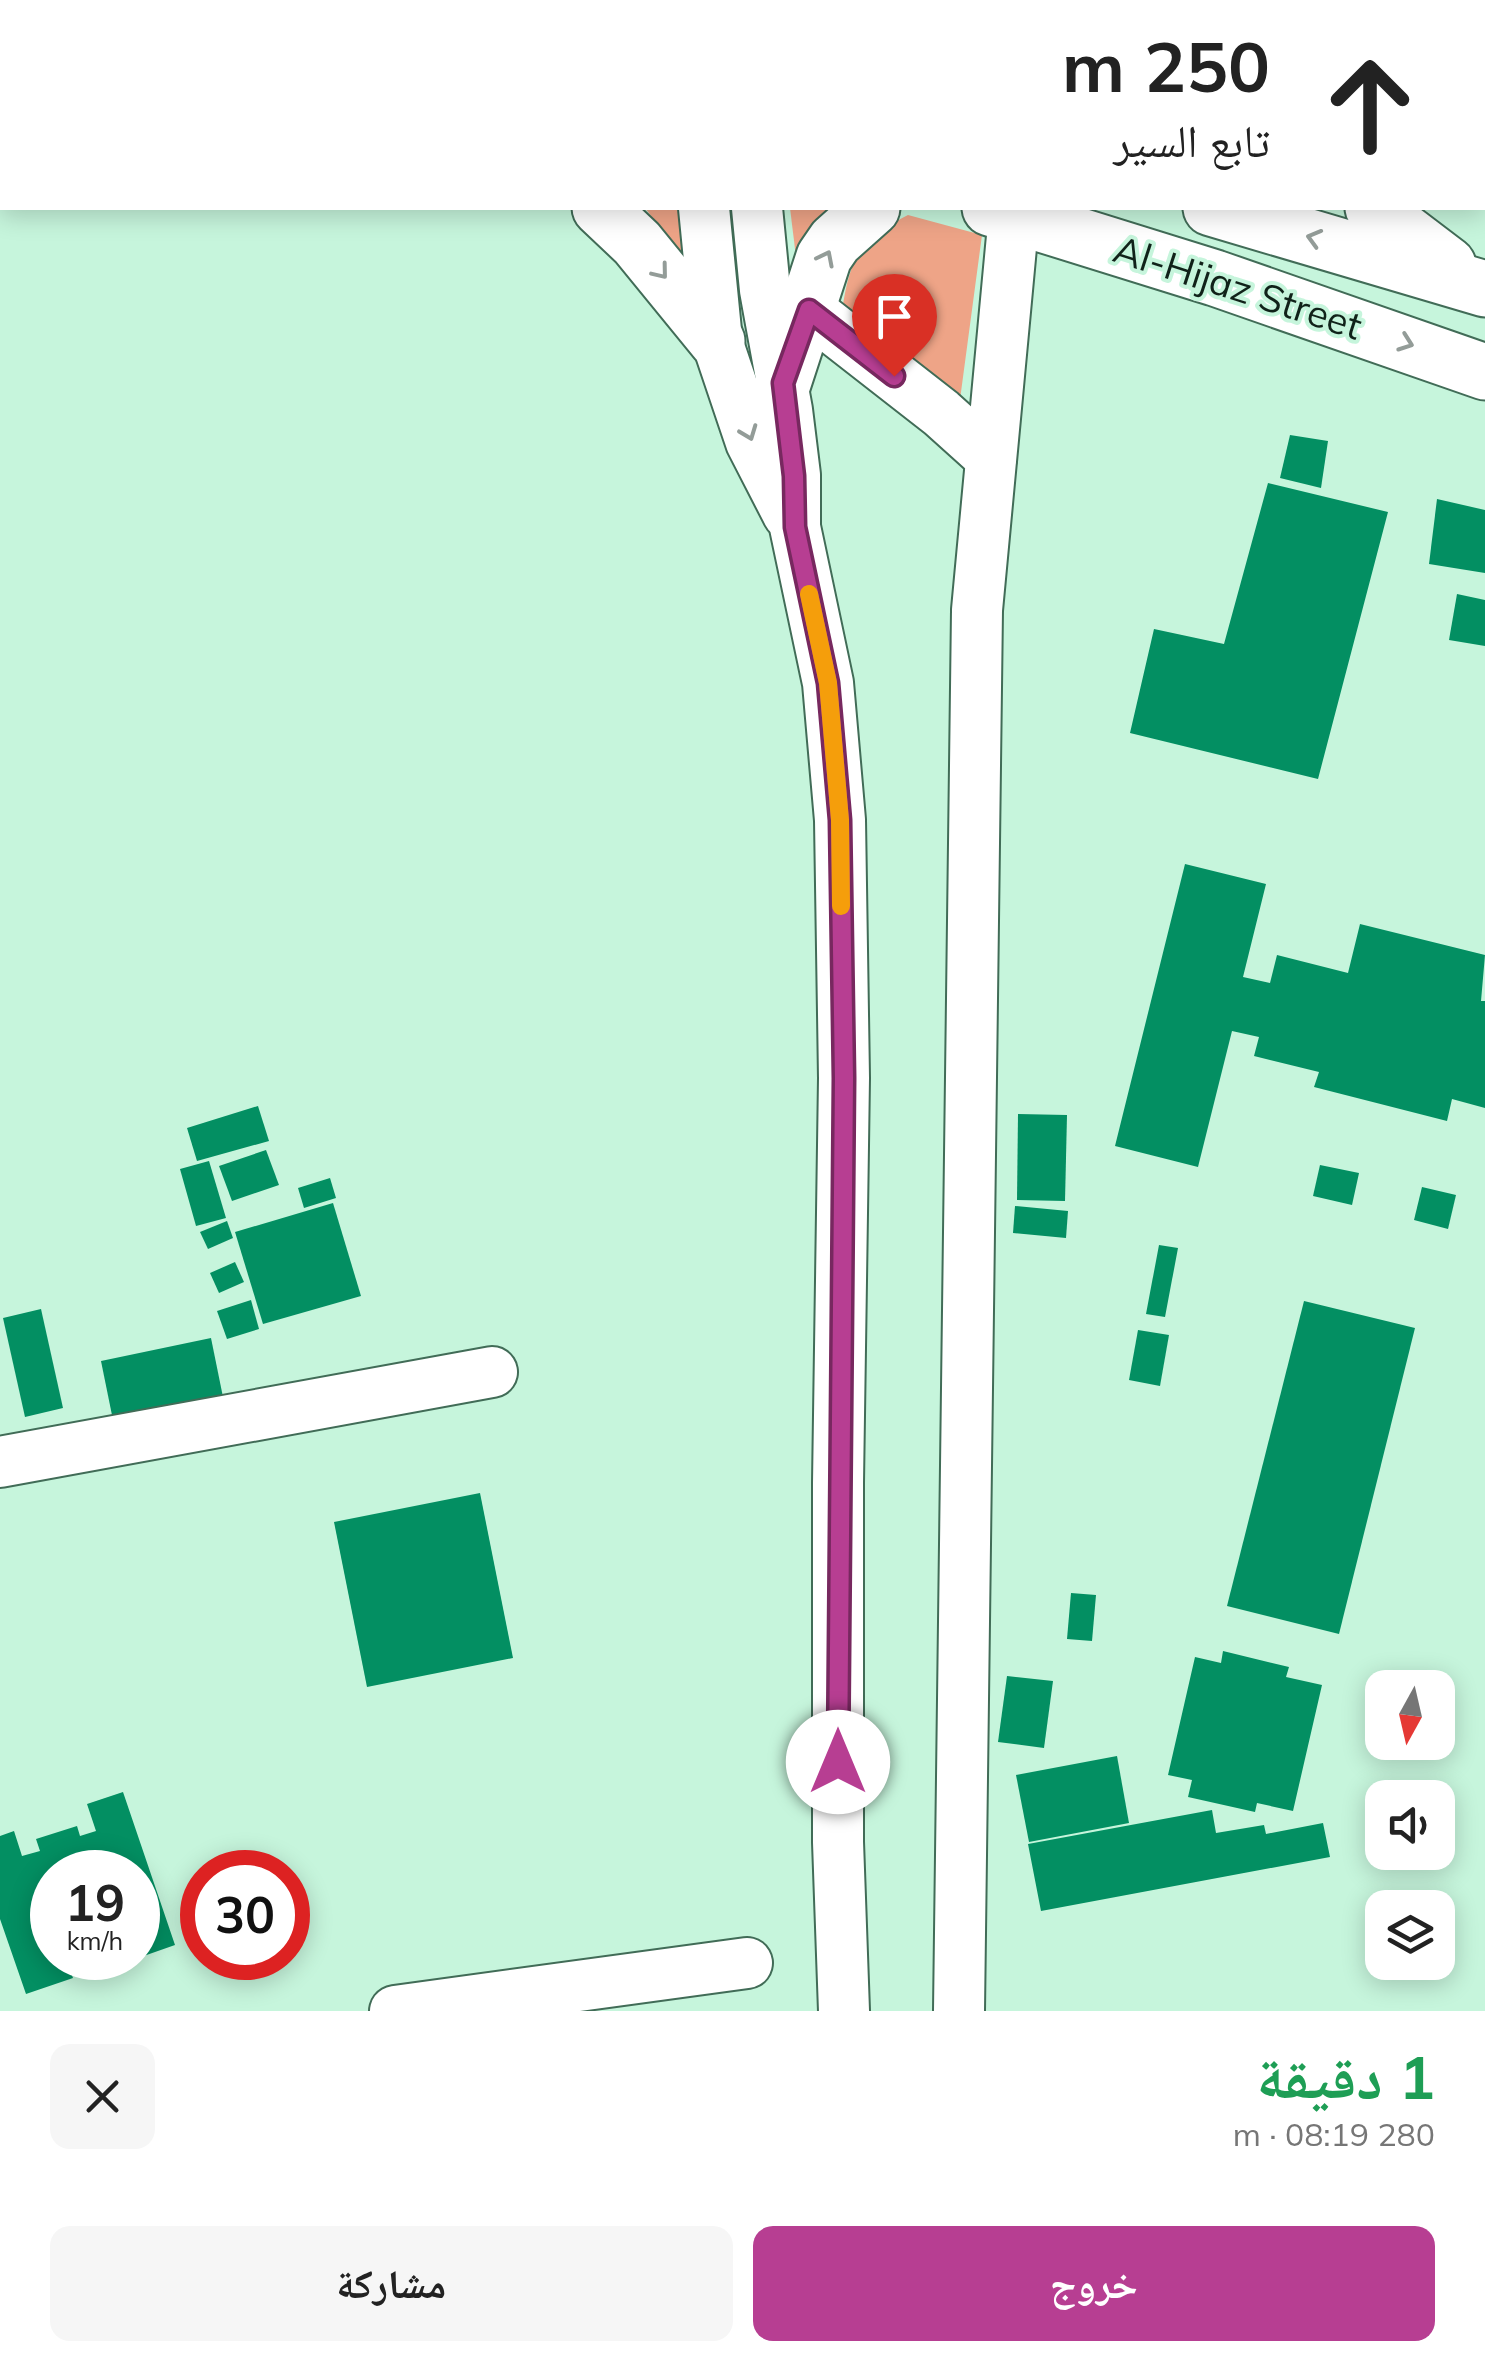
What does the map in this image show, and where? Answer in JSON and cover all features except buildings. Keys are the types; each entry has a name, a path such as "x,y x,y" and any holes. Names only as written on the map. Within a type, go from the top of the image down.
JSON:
{"main road":[{"path":"602,210 637,243 717,342"},
{"path":"783,383 824,257 835,241 870,210"},
{"name":"Al-Hijaz Street","path":"1217,210 1480,287"},
{"path":"1376,210 1480,287"},
{"name":"Al-Hijaz Street","path":"1002,211 1214,278 1485,372"}],"street":[{"path":"704,210 717,342 751,442 795,527"},
{"path":"757,210 765,290 783,383 794,476 795,527 828,683 840,820 844,1078 838,1842 844,2011"},
{"path":"959,2011 977,610 991,458 1002,211"},
{"path":"809,310 991,458"},
{"path":"0,1462 492,1372"},
{"path":"395,2011 747,1963"}],"shaded area":[{"path":"647,210 677,210 690,267"},
{"path":"790,210 831,210 796,257"},
{"path":"908,215 982,235 957,422 840,324 856,258 875,236"}],"slow traffic":[{"path":"809,594 828,683 840,820 841,906"}],"route":[{"path":"838,1762 844,1078 840,820 828,683 795,527 794,476 783,383 809,310 894,376"}]}
